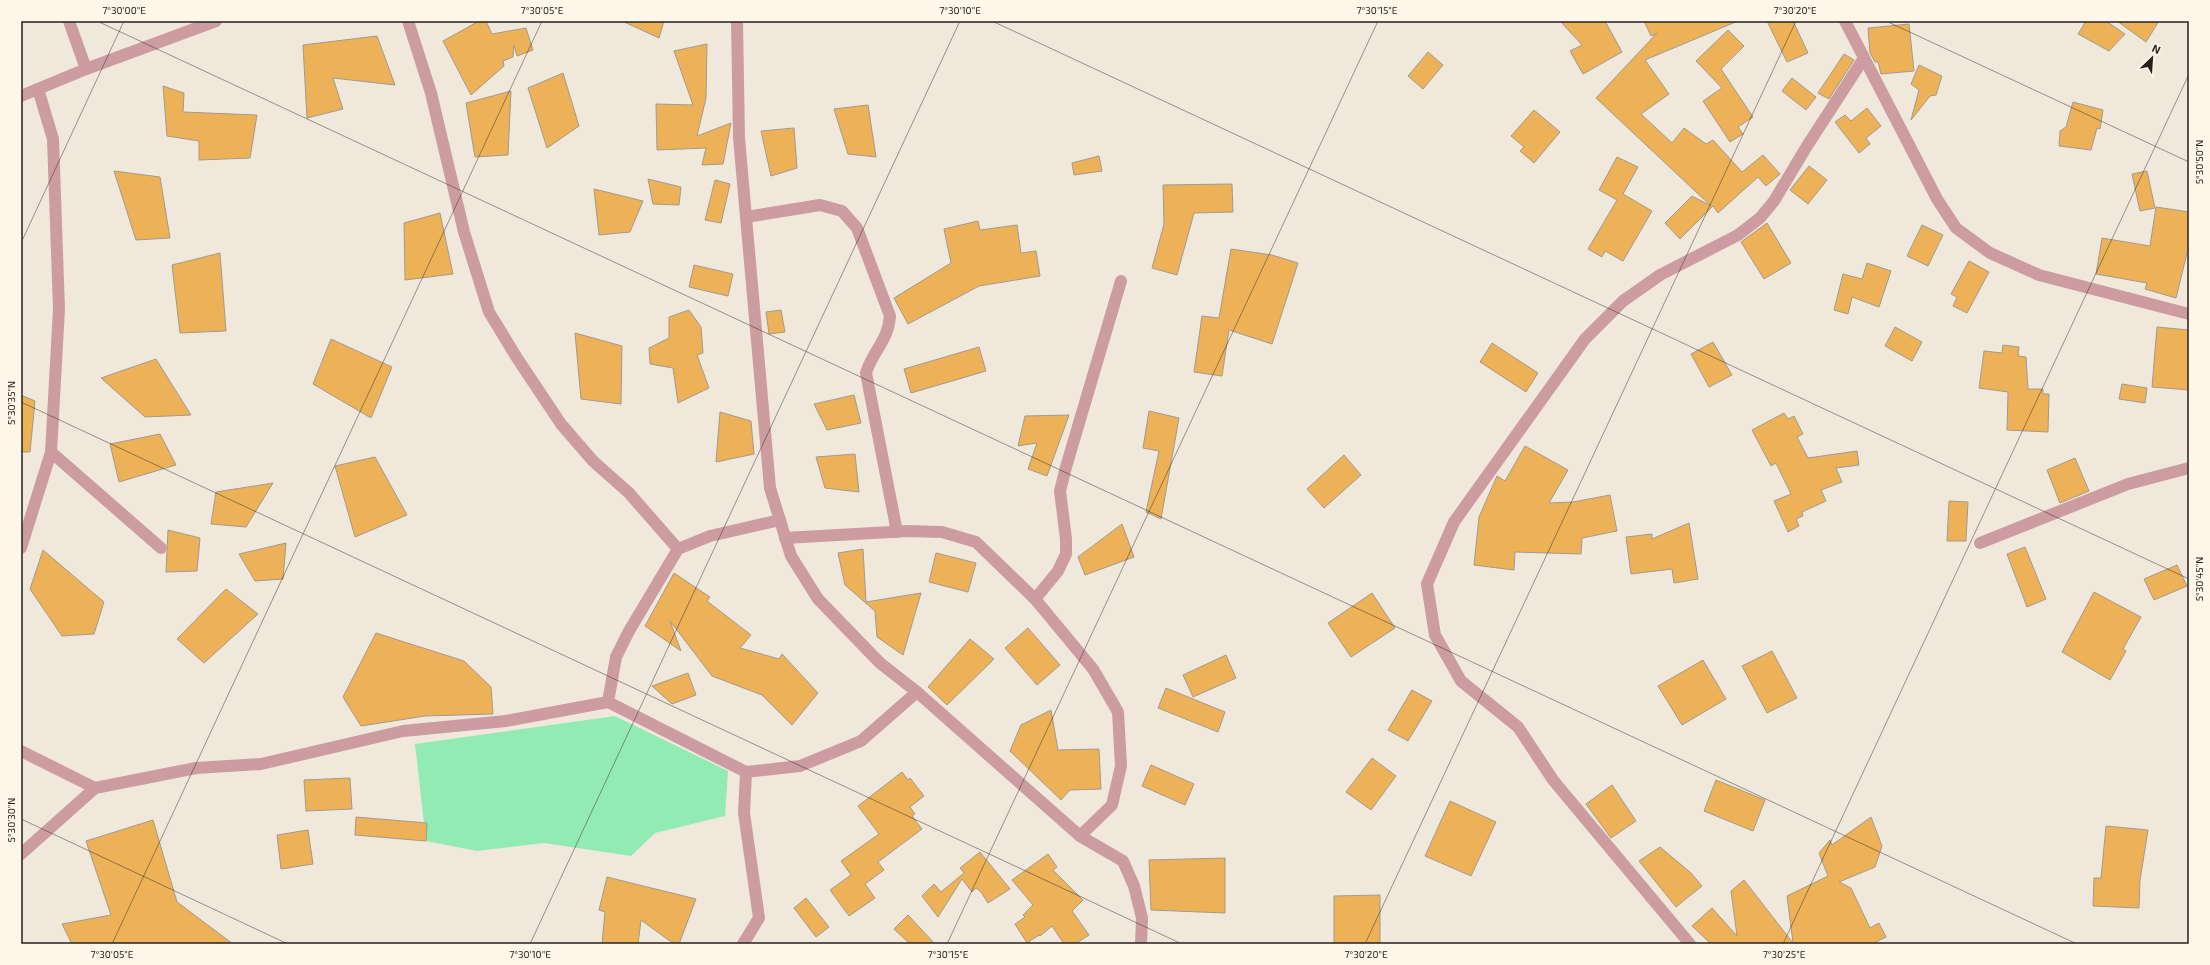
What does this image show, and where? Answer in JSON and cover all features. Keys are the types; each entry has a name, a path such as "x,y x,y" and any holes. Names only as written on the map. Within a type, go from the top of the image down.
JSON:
{"street":[{"path":"69,21 86,69"},
{"path":"21,96 86,69 216,21"},
{"path":"408,21 431,93 464,232 489,312 517,358 561,424 593,461 630,493 678,549"},
{"path":"737,21 739,138 770,488 791,556 818,600 880,663 917,692 1080,836 1123,861 1134,886 1142,918 1141,944"},
{"path":"1845,21 1937,199 1956,228 1990,253 2039,275 2189,314"},
{"path":"1690,944 1553,780 1518,727 1461,681 1435,635 1427,584 1454,522 1585,339 1623,301 1660,275 1738,235 1760,218 1774,201 1807,146 1864,58"},
{"path":"21,548 51,452 59,309 53,139 38,89"},
{"path":"746,217 820,205 842,211 857,228 890,316 889,330 869,363 866,373 897,532"},
{"path":"1035,599 1058,571 1066,554 1066,539 1060,491 1121,281"},
{"path":"51,452 161,548"},
{"path":"1980,542 2128,484 2189,468"},
{"path":"608,702 616,657 629,631 678,549 710,536 780,520"},
{"path":"785,538 897,532 942,532 976,542 1035,599 1093,669 1118,712 1121,766 1112,805 1080,836"},
{"path":"21,854 95,788 196,768 261,764 403,731 506,721 608,702 746,772 800,766 861,741 917,692"},
{"path":"21,751 95,788"},
{"path":"745,944 759,918 744,813 746,772"}],"green space":[{"path":"615,716 728,771 725,816 655,833 631,856 544,843 477,851 426,841 415,744"}],"building":[{"path":"479,21 486,21 492,34 526,28 533,50 517,56 514,45 513,57 503,61 504,66 471,95 443,41"},
{"path":"622,21 664,21 659,38"},
{"path":"1560,21 1605,21 1622,52 1583,74 1570,51 1582,45"},
{"path":"1644,21 1738,21 1645,60 1669,94 1641,114 1672,143 1684,128 1706,144 1713,140 1742,172 1763,155 1780,174 1766,186 1758,177 1718,213 1713,206 1680,239 1665,223 1692,196 1711,206 1596,98 1657,33 1651,36"},
{"path":"1767,21 1793,21 1808,53 1787,62"},
{"path":"2086,21 2106,21 2125,34 2109,51 2078,34"},
{"path":"2117,21 2159,21 2146,42"},
{"path":"1909,24 1914,71 1881,74 1878,62 1875,62 1870,53 1868,28"},
{"path":"1728,30 1744,46 1721,69 1753,117 1738,127 1743,134 1730,142 1703,101 1722,88 1696,61"},
{"path":"377,36 395,85 333,78 343,109 307,118 303,45"},
{"path":"707,44 706,98 697,136 731,123 723,164 702,165 706,148 657,150 656,104 693,105 674,51"},
{"path":"1428,52 1443,65 1423,89 1408,76"},
{"path":"1844,54 1854,60 1829,99 1818,93"},
{"path":"1919,65 1942,76 1936,95 1930,96 1911,120 1919,90 1911,84"},
{"path":"563,73 579,126 547,148 528,88"},
{"path":"1792,78 1816,97 1806,110 1782,91"},
{"path":"163,86 184,93 183,112 257,115 250,158 199,160 199,141 167,136"},
{"path":"511,91 508,155 475,157 466,103"},
{"path":"2073,102 2103,110 2100,129 2097,128 2091,150 2059,146 2060,131 2066,127"},
{"path":"868,105 876,157 848,154 834,109"},
{"path":"1867,108 1881,126 1866,138 1870,144 1859,153 1835,122 1845,115 1851,121"},
{"path":"1534,110 1560,132 1534,163 1520,151 1524,147 1511,136"},
{"path":"794,128 797,168 771,176 761,131"},
{"path":"1099,156 1102,171 1074,175 1072,163"},
{"path":"1617,157 1638,167 1623,194 1652,211 1623,261 1605,251 1602,257 1588,249 1617,200 1599,190"},
{"path":"1809,166 1827,180 1808,204 1790,190"},
{"path":"114,171 160,177 170,238 136,240"},
{"path":"2147,171 2155,208 2140,211 2132,174"},
{"path":"648,179 681,187 679,205 653,204"},
{"path":"715,180 730,184 721,223 705,220"},
{"path":"1232,184 1233,212 1194,213 1177,275 1152,268 1164,224 1163,185"},
{"path":"594,189 643,201 630,232 599,235"},
{"path":"2156,207 2189,212 2189,245 2176,298 2145,289 2147,283 2096,274 2102,238 2150,246"},
{"path":"440,213 453,274 405,280 404,223"},
{"path":"978,221 980,230 1017,225 1021,253 1036,251 1040,276 979,286 908,324 894,298 951,263 944,229"},
{"path":"1767,223 1791,263 1764,279 1741,242"},
{"path":"1922,225 1943,235 1928,266 1907,256"},
{"path":"1231,249 1272,255 1298,263 1272,344 1229,330 1222,376 1194,372 1202,316 1219,318"},
{"path":"220,253 226,331 180,333 172,265"},
{"path":"1969,261 1989,272 1967,313 1953,306 1957,297 1951,294"},
{"path":"1867,263 1891,271 1879,307 1852,297 1848,314 1834,310 1843,274 1862,279"},
{"path":"694,265 733,274 728,296 689,287"},
{"path":"689,310 701,327 703,353 697,355 709,388 678,403 673,368 650,364 649,348 669,338 669,317"},
{"path":"781,310 785,332 769,334 766,312"},
{"path":"1895,327 1922,342 1912,361 1885,346"},
{"path":"2157,327 2189,330 2189,390 2152,387"},
{"path":"575,333 622,346 621,404 581,399"},
{"path":"331,339 392,367 371,418 313,384"},
{"path":"1713,342 1732,375 1709,387 1691,354"},
{"path":"1492,343 1538,373 1526,392 1480,362"},
{"path":"2003,345 2019,347 2018,356 2026,357 2028,389 2043,389 2043,394 2049,394 2048,432 2007,430 2008,392 1979,388 1984,351 2002,353"},
{"path":"979,347 986,371 911,393 904,369"},
{"path":"156,359 191,415 145,417 101,378"},
{"path":"2122,384 2147,388 2145,403 2119,399"},
{"path":"21,395 35,401 30,452 21,452"},
{"path":"854,395 861,423 827,430 814,404"},
{"path":"1149,411 1179,418 1161,519 1146,512 1159,451 1143,448"},
{"path":"720,412 751,421 754,454 716,462"},
{"path":"1784,413 1788,419 1794,416 1803,434 1797,437 1808,458 1857,451 1859,465 1836,468 1842,482 1821,490 1826,501 1802,512 1803,516 1796,519 1799,526 1788,532 1774,501 1791,494 1776,463 1771,466 1752,430"},
{"path":"1069,415 1047,476 1028,469 1037,443 1018,446 1025,416"},
{"path":"160,434 176,465 119,482 110,444"},
{"path":"1525,446 1568,470 1549,503 1573,502 1610,495 1617,531 1582,538 1581,554 1515,552 1514,570 1474,565 1479,517 1497,476 1505,481"},
{"path":"855,454 859,492 825,488 816,457"},
{"path":"1344,455 1361,475 1324,508 1307,489"},
{"path":"375,457 407,515 355,537 335,466"},
{"path":"2075,458 2089,491 2060,503 2047,470"},
{"path":"273,483 246,527 211,524 216,492"},
{"path":"1949,501 1968,502 1966,541 1947,541"},
{"path":"1689,523 1698,579 1674,583 1672,569 1631,574 1626,537 1652,534 1652,539"},
{"path":"1122,524 1134,557 1085,575 1078,557"},
{"path":"168,530 200,538 197,571 166,572"},
{"path":"286,543 283,579 255,581 239,554"},
{"path":"2025,547 2046,599 2027,607 2007,554"},
{"path":"863,549 866,602 921,593 903,655 877,637 875,611 845,585 838,553"},
{"path":"43,550 104,602 94,634 62,636 30,589"},
{"path":"936,553 976,563 968,592 929,582"},
{"path":"2177,565 2187,586 2154,600 2144,579"},
{"path":"674,573 710,597 707,601 751,635 740,648 779,659 782,654 818,693 792,725 762,695 712,676 670,621 681,651 645,626"},
{"path":"226,589 258,614 204,663 177,639"},
{"path":"2094,592 2141,617 2123,649 2126,651 2110,680 2062,652"},
{"path":"1372,593 1395,628 1351,657 1328,623"},
{"path":"1028,628 1060,665 1037,685 1005,648"},
{"path":"376,633 464,661 491,687 493,714 425,716 361,726 343,697"},
{"path":"970,639 994,659 947,705 928,687"},
{"path":"1772,651 1797,698 1767,713 1742,666"},
{"path":"1226,655 1236,678 1193,697 1183,675"},
{"path":"1703,660 1726,699 1682,725 1658,686"},
{"path":"688,673 696,695 672,704 652,686"},
{"path":"1166,688 1225,712 1218,732 1158,708"},
{"path":"1412,690 1432,701 1408,741 1388,730"},
{"path":"1051,710 1058,750 1099,749 1101,789 1070,790 1061,800 1010,751 1021,725"},
{"path":"1372,758 1396,776 1371,810 1346,792"},
{"path":"1151,765 1194,784 1185,805 1142,786"},
{"path":"902,772 908,780 910,778 924,796 910,807 915,814 912,816 922,829 878,862 884,870 865,884 875,898 849,916 830,890 851,875 841,861 879,834 858,806"},
{"path":"350,778 352,809 306,811 304,780"},
{"path":"1716,780 1765,800 1753,831 1704,811"},
{"path":"1612,785 1636,821 1611,838 1586,804"},
{"path":"1450,801 1496,822 1471,876 1425,856"},
{"path":"356,817 427,823 426,841 355,835"},
{"path":"1871,817 1882,846 1875,867 1839,882 1851,888 1870,928 1879,923 1886,937 1872,944 1711,944 1692,926 1712,908 1737,936 1731,891 1744,880 1793,943 1787,896 1828,876 1819,853 1830,840 1832,845"},
{"path":"153,820 177,902 233,944 72,944 62,924 111,915 86,841"},
{"path":"2106,826 2148,830 2140,880 2139,908 2093,906 2094,878 2101,878"},
{"path":"308,830 313,864 281,869 277,835"},
{"path":"1660,847 1691,873 1702,886 1676,907 1639,861"},
{"path":"980,852 1010,889 988,903 981,892 976,888 972,892 962,879 938,917 922,896 934,884 941,892 964,873 960,868"},
{"path":"1048,854 1057,867 1053,870 1083,900 1072,911 1089,935 1075,944 1064,944 1052,926 1040,936 1039,935 1027,943 1015,924 1025,917 1023,915 1033,905 1012,880"},
{"path":"1225,858 1225,913 1151,910 1149,860"},
{"path":"607,877 696,899 679,944 674,944 641,920 638,944 602,944 605,912 599,910"},
{"path":"1380,895 1380,944 1334,944 1334,896"},
{"path":"806,898 829,927 816,937 794,908"},
{"path":"908,915 935,944 910,944 894,929"}]}
